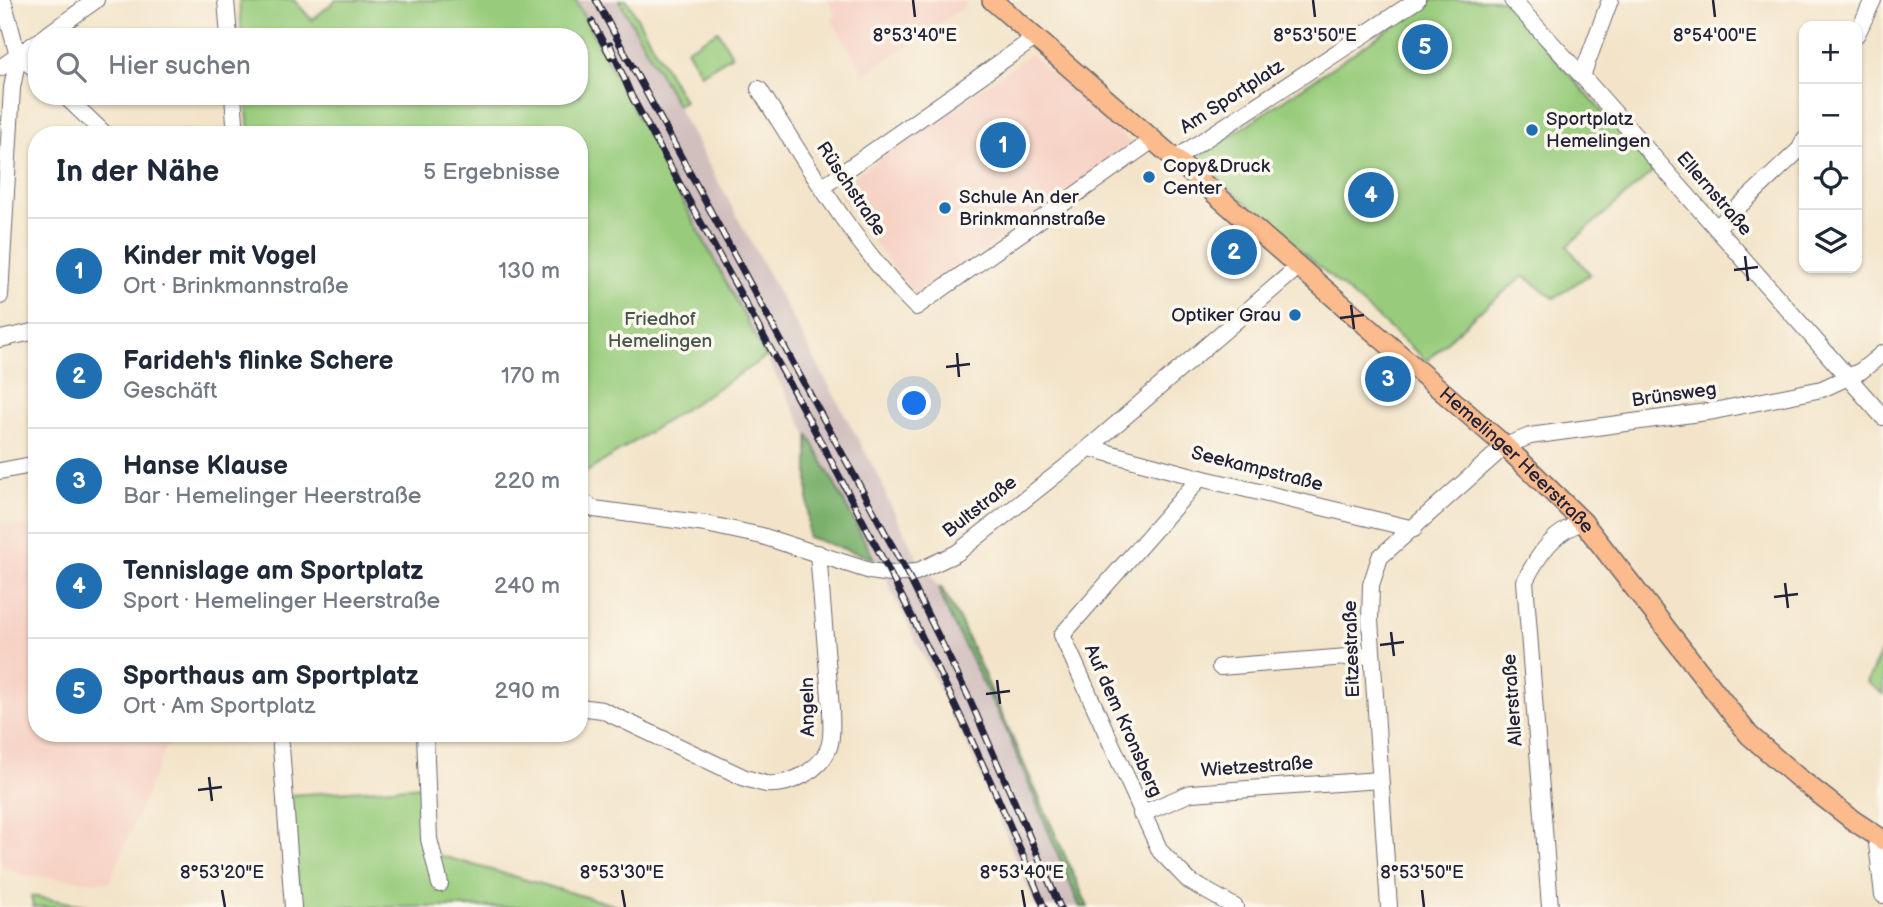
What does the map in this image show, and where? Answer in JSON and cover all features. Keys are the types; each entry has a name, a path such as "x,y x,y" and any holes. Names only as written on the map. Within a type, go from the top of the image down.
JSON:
{"main road":[{"name":"Hemelinger Heerstraße","path":"992,0 1504,446 1583,522 1749,735 1796,776 1879,838"}],"street":[{"path":"0,296 12,88 18,56 3,0"},
{"path":"57,28 96,0"},
{"path":"226,0 228,28"},
{"name":"Am Sportplatz","path":"1175,159 1417,0"},
{"name":"Ellernstraße","path":"1512,0 1883,417"},
{"path":"1582,76 1610,0"},
{"path":"1862,23 1873,0"},
{"path":"822,187 1034,38"},
{"path":"0,68 28,49"},
{"path":"18,56 28,63"},
{"name":"Rüschstraße","path":"759,89 822,187 886,277 916,307 1153,139"},
{"path":"74,105 97,126"},
{"path":"234,105 235,126"},
{"path":"1716,228 1801,147"},
{"name":"Bultstraße","path":"588,505 594,509 706,524 762,536 870,571 891,575 916,572 957,553 1090,448 1297,268"},
{"path":"0,339 28,333"},
{"name":"Brünsweg","path":"1504,446 1530,436 1728,409 1822,389 1861,371 1883,353"},
{"name":"Eitzestraße","path":"1390,907 1372,655 1371,585 1380,557 1504,446"},
{"name":"Seekampstraße","path":"1090,448 1200,478 1414,529"},
{"path":"0,471 28,466"},
{"name":"Auf dem Kronsberg","path":"1200,478 1062,635 1160,851 1189,881 1235,907"},
{"name":"Allerstraße","path":"1550,905 1525,581 1538,555 1567,527 1583,522"},
{"name":"Angeln","path":"588,708 602,710 745,778 767,784 784,783 803,776 821,761 829,747 831,734 818,553"},
{"path":"1220,667 1372,655"},
{"path":"281,742 293,907"},
{"path":"425,742 429,839 440,884"},
{"name":"Wietzestraße","path":"1141,814 1191,793 1380,780"},
{"path":"1879,838 1883,895"}],"shaded area":[{"path":"575,0 627,0 684,101 677,106 881,481 918,559 925,562 942,595 944,605 1005,727 1080,907 1036,907 978,768 879,561 874,559"},
{"path":"828,0 962,0 967,5 865,74 831,19 836,16"},
{"name":"Schule An der Brinkmannstraße","path":"1031,54 1132,144 918,298 909,290 840,196 840,186"},
{"path":"0,524 28,527 28,742 168,742 109,883 23,875 0,865"}],"green space":[{"name":"Friedhof Hemelingen","path":"239,0 294,0 312,20 336,0 575,0 766,357 588,471 588,126 248,126 247,105 588,105 588,28 241,28"},
{"path":"619,0 627,0 684,101 677,105"},
{"path":"1432,0 1504,0 1654,171 1567,246 1590,274 1554,298 1524,276 1475,315 1427,361 1196,159"},
{"path":"718,31 732,55 701,74 687,49"},
{"path":"808,434 874,559 808,537"},
{"path":"941,587 961,623 1088,907 1080,907 1005,727 944,605 939,588"},
{"path":"1883,648 1883,694 1867,682"},
{"path":"423,786 428,852 621,907 299,907 291,795"},
{"path":"31,896 94,907 33,907"}],"railway":[{"path":"596,0 907,573 970,700 1060,907"},
{"path":"592,22 611,57"},
{"path":"610,45 632,97 796,396 902,597 1000,802 1044,907"}],"place":[{"name":"Sporthaus am Sportplatz","path":"1425,47"},
{"name":"Sportplatz Hemelingen","path":"1532,130"},
{"name":"Kinder mit Vogel","path":"1003,145"},
{"name":"Copy&Druck Center","path":"1149,177"},
{"name":"Tennislage am Sportplatz","path":"1371,195"},
{"name":"Schule An der Brinkmannstraße","path":"945,208"},
{"name":"Farideh's flinke Schere","path":"1234,252"},
{"name":"Optiker Grau","path":"1295,315"},
{"name":"Hanse Klause","path":"1388,379"}]}
